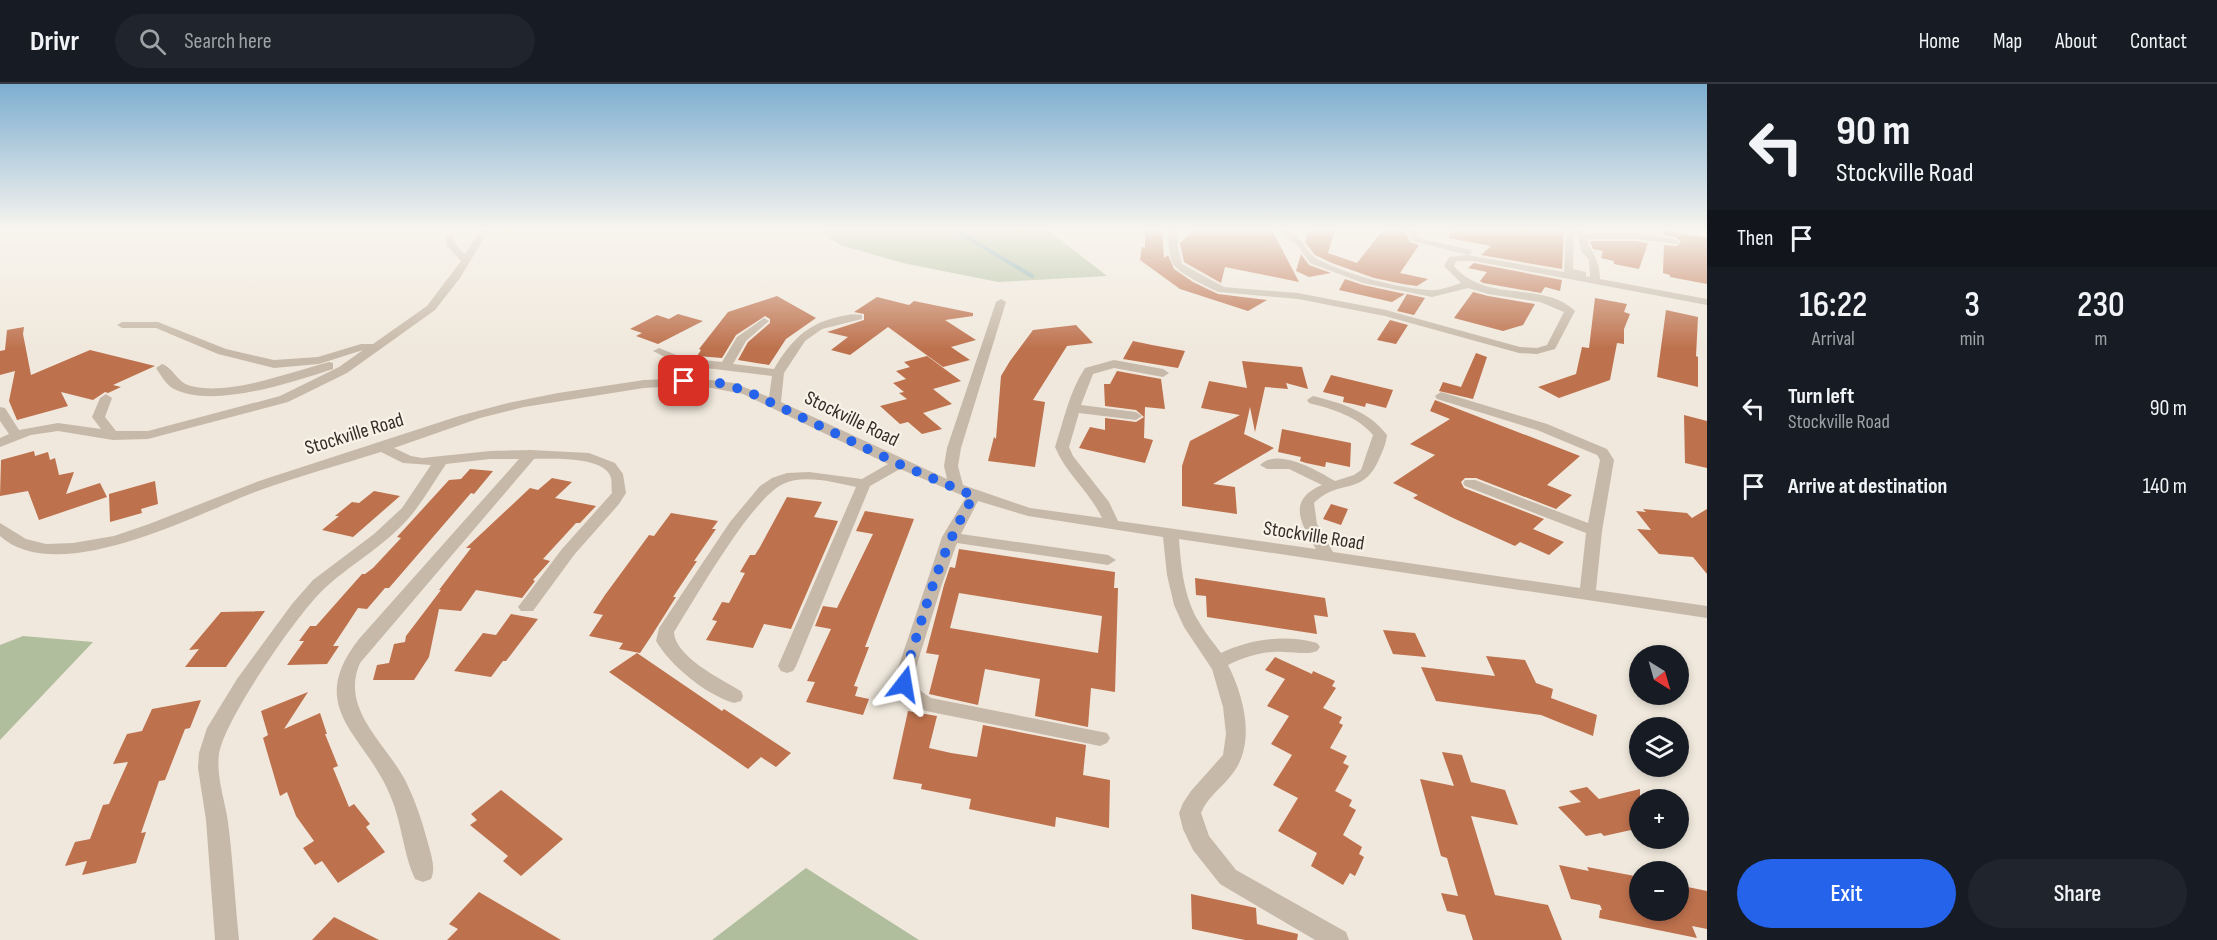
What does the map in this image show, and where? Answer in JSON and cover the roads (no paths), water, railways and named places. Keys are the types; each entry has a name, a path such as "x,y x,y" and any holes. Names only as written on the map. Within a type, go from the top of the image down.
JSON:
{"street":[{"path":"0,443 16,435 43,428 58,427 113,436 133,437 161,433 268,404 315,385 376,347 431,308 459,270"},
{"path":"1186,270 1212,286 1229,292 1298,296 1386,313 1504,347 1526,351 1544,350 1551,347 1570,313 1567,308 1551,303 1470,284 1452,270"},
{"path":"1338,270 1376,284 1432,294 1470,284"},
{"path":"1532,270 1566,277 1595,278"},
{"path":"1563,270 1707,302"},
{"path":"1595,270 1595,278"},
{"path":"956,488 951,466 954,448 1001,302"},
{"path":"774,404 778,373 792,348 803,335 825,323 858,317"},
{"path":"726,365 741,339 764,321"},
{"path":"122,325 158,325 222,351 274,364 303,363 362,347 376,347"},
{"path":"660,351 681,361 778,373"},
{"path":"162,368 180,387 206,391 264,384 358,359"},
{"path":"1113,526 1102,502 1063,452 1063,437 1086,374 1094,369 1114,364 1163,373"},
{"name":"Stockville Road","path":"0,528 19,542 40,548 97,545 147,531 284,477 495,410 652,383 684,381 719,383 747,391 899,464 974,496 1028,512 1707,612"},
{"path":"1441,396 1542,427 1602,452 1607,460 1594,531 1587,596"},
{"path":"106,398 98,417 113,436"},
{"path":"1313,400 1350,412 1369,424 1380,435 1378,448 1366,473 1353,480 1332,485 1311,498 1305,508 1310,524 1329,558"},
{"path":"1073,408 1136,416"},
{"path":"0,411 16,435"},
{"path":"382,447 408,460 422,462 531,454 596,459 610,466 620,484 619,493 612,504 568,552 527,607"},
{"path":"423,872 416,839 395,783 362,735 352,715 346,690 348,669 365,643 531,454"},
{"path":"227,940 217,820 208,768 209,753 217,728 244,684 298,608 319,584 379,537 407,511 442,459"},
{"path":"1267,465 1277,462 1287,463 1332,485"},
{"path":"787,666 864,484 899,464"},
{"path":"734,696 678,659 665,643 665,632 743,515 772,483 793,477 812,477 864,484"},
{"path":"1470,483 1594,531"},
{"path":"974,496 950,537 904,677 904,684 926,704 1100,738"},
{"path":"1171,534 1172,558 1182,603 1194,630 1218,663 1235,722 1237,746 1227,765 1194,803 1190,813 1194,829 1201,843 1228,877 1337,940"},
{"path":"950,537 1108,560"},
{"path":"1218,663 1236,652 1253,646 1311,647"}],"waterway":[{"path":"1022,270 1032,276"}]}
